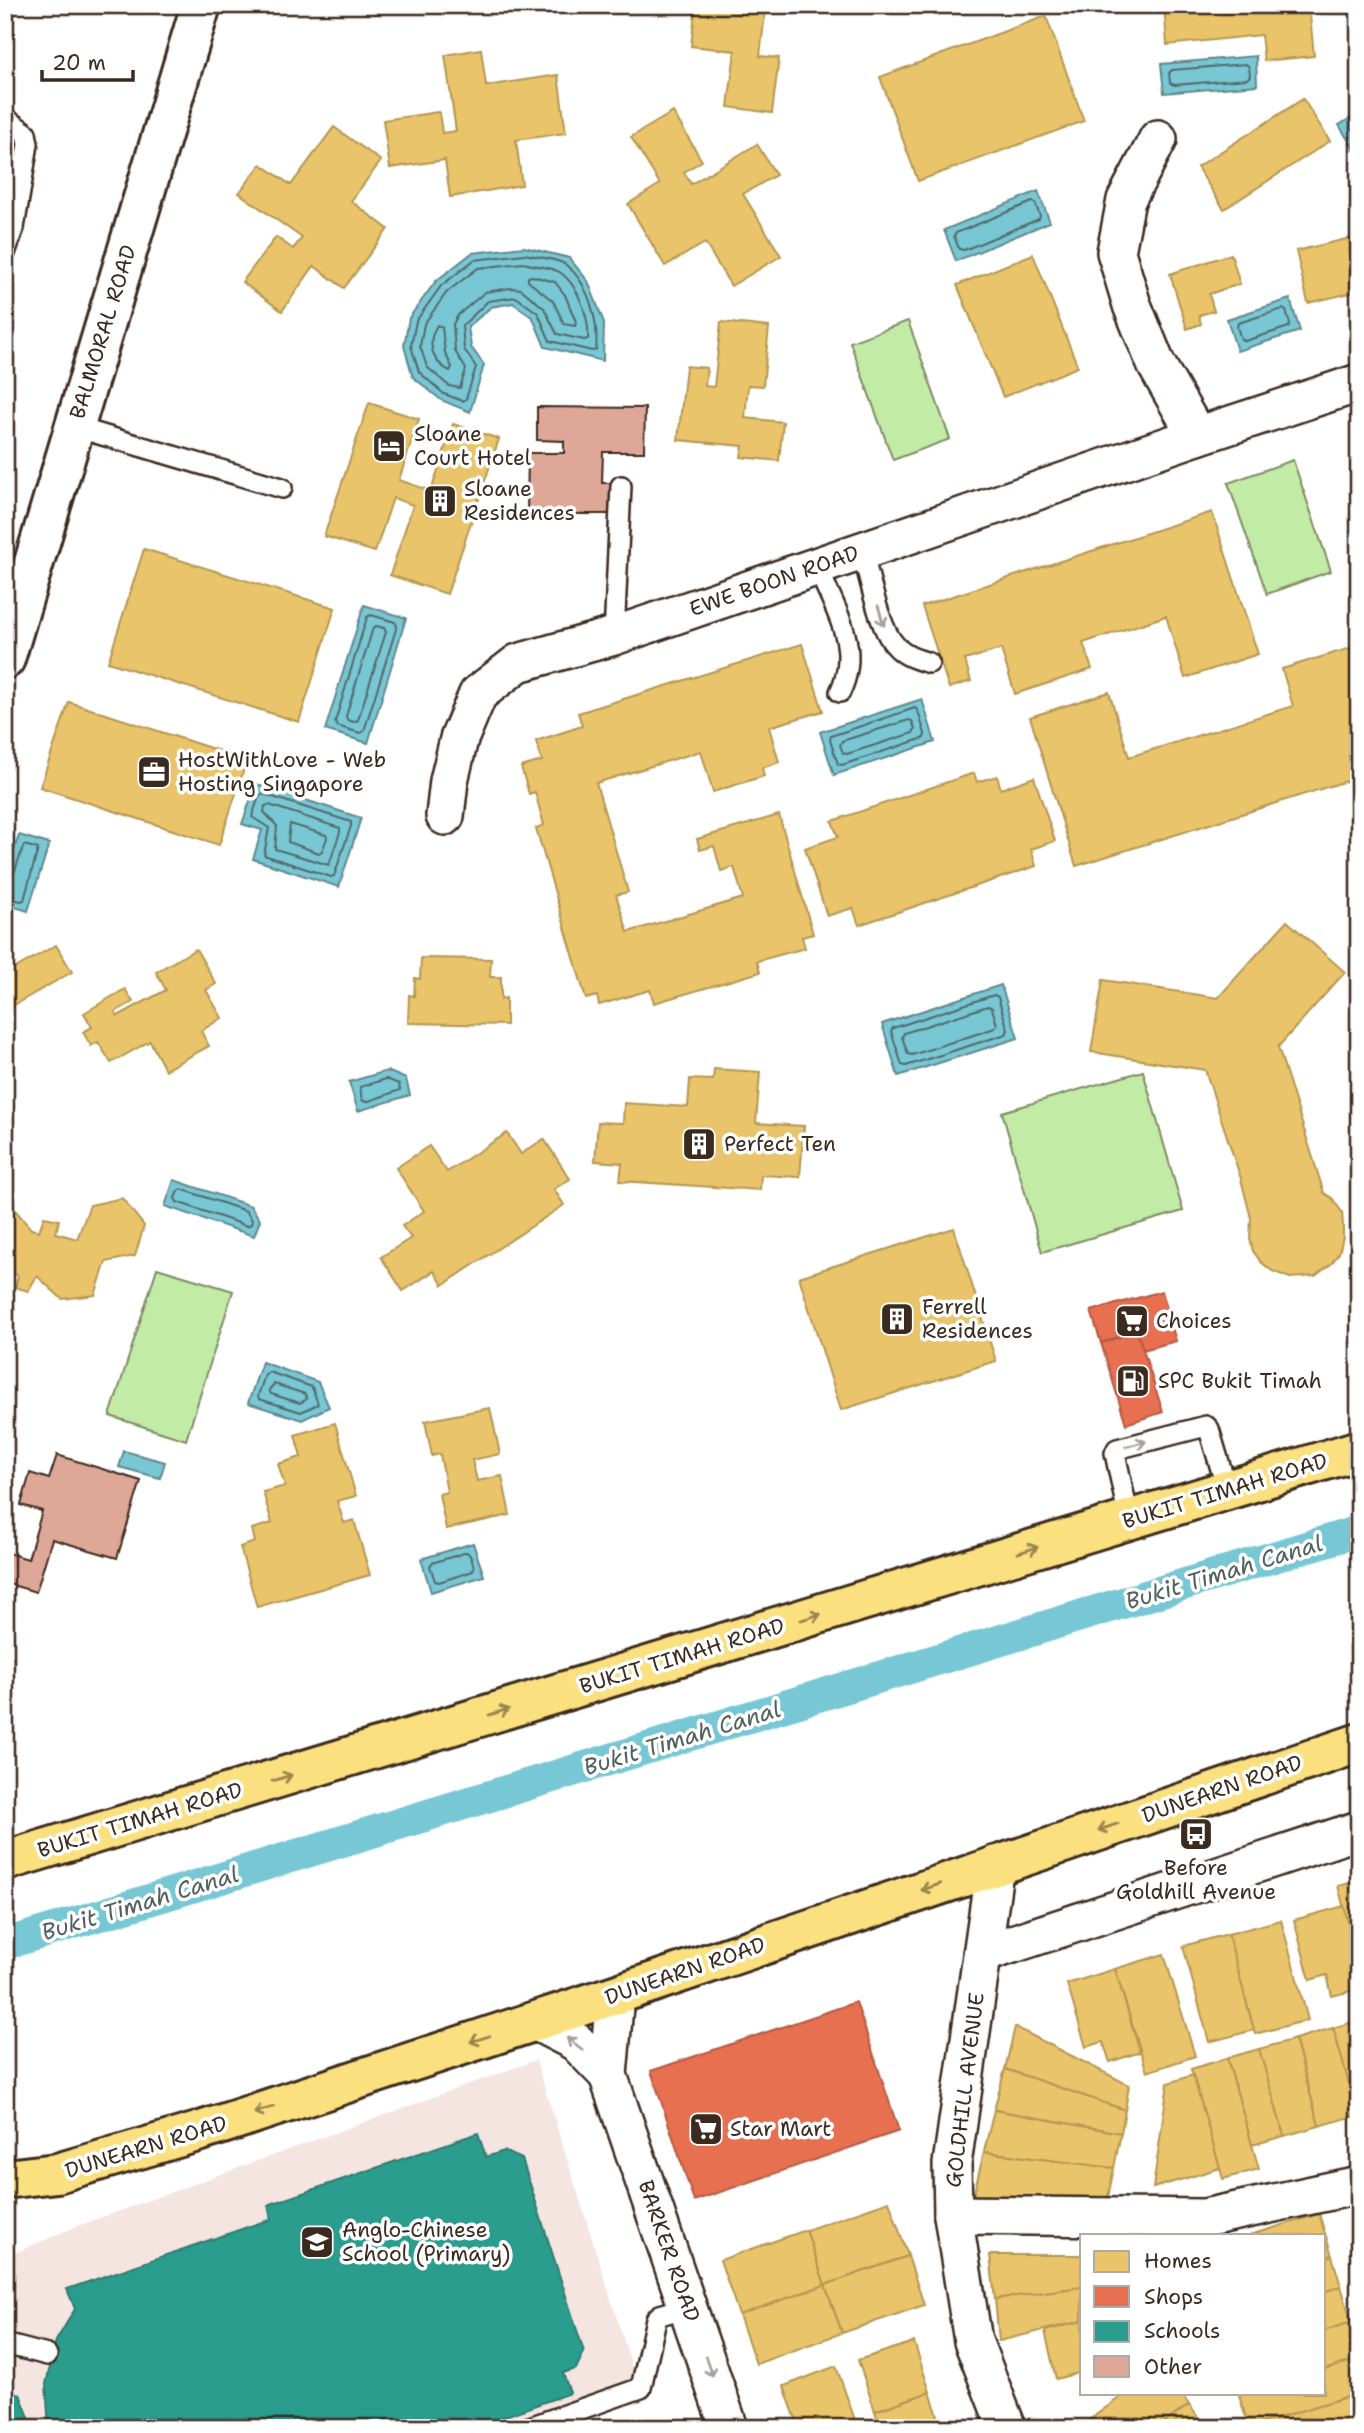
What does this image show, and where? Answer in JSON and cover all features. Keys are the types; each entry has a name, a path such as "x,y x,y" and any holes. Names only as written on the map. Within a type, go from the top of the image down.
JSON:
{"highway":[{"name":"BUKIT TIMAH ROAD","path":"5,1861 1359,1450"},
{"name":"DUNEARN ROAD","path":"5,2179 57,2174 201,2131 615,1995 1359,1743"}],"street":[{"name":"BALMORAL ROAD","path":"9,635 75,427 201,5"},
{"path":"1158,139 1126,200 1116,252 1132,305 1156,364 1197,436"},
{"name":"EWE BOON ROAD","path":"445,816 449,781 459,739 478,694 518,663 614,636 1359,383"},
{"path":"982,1954 1359,1829"},
{"name":"GOLDHILL AVENUE","path":"995,1865 952,2164 953,2215 973,2341 1007,2428"},
{"name":"BARKER ROAD","path":"615,1995 608,2075 729,2428"},
{"name":"BARKER ROAD","path":"535,2021 576,2042 608,2075"},
{"path":"953,2215 1204,2218 1356,2196"}],"lane":[{"path":"5,118 26,133 29,144 14,228 5,253"},
{"path":"75,427 282,488"},
{"path":"614,636 621,486"},
{"path":"862,551 886,631 894,645 910,658 929,663"},
{"path":"817,566 844,631 849,654 848,675 840,692"},
{"path":"1129,1520 1115,1453 1117,1449 1206,1426 1227,1489"},
{"path":"527,2428 641,2388 656,2319 660,2315 688,2307"},
{"path":"5,2344 47,2355"}],"shaded area":[{"name":"Anglo-Chinese School (Primary)","path":"536,2060 636,2379 498,2428 5,2428 5,2257 75,2227"}],"green space":[{"path":"908,321 950,439 893,460 850,342"},
{"path":"1293,460 1331,571 1267,594 1228,483"},
{"path":"1143,1071 1183,1211 1042,1252 1002,1112"},
{"path":"157,1268 233,1291 186,1440 110,1416"}],"water":[{"path":"1256,56 1257,85 1164,93 1161,64"},
{"path":"1359,113 1359,149 1355,151 1339,125"},
{"path":"1038,191 1050,222 956,261 944,230"},
{"path":"524,247 569,258 588,281 604,323 603,361 545,347 533,318 513,303 491,307 468,327 471,347 484,365 470,412 441,400 413,377 404,346 409,318 436,281 472,253"},
{"path":"1290,299 1300,331 1237,351 1227,319"},
{"path":"364,605 406,618 368,743 325,730"},
{"path":"922,699 935,742 834,775 820,732"},
{"path":"256,784 361,818 339,887 253,859 262,830 242,824"},
{"path":"19,835 49,844 28,911 5,904 5,880"},
{"path":"1001,985 1018,1038 898,1076 882,1024"},
{"path":"387,1071 406,1079 410,1095 358,1111 349,1082"},
{"path":"174,1180 251,1206 260,1220 254,1236 165,1206"},
{"path":"262,1362 318,1382 329,1407 302,1420 248,1403"},
{"path":"124,1451 165,1462 160,1478 119,1467"},
{"path":"473,1543 484,1576 431,1592 421,1559"}],"building: Homes":[{"path":"696,5 766,5 760,56 779,58 772,113 728,107 735,51 691,46"},
{"path":"1164,5 1309,5 1314,56 1264,61 1261,35 1167,45"},
{"path":"1046,16 1084,121 918,181 880,77"},
{"path":"481,49 486,86 558,75 566,133 516,140 522,185 450,197 445,160 390,168 383,120 439,112 442,133 456,131 445,55"},
{"path":"1303,99 1330,141 1224,209 1197,167"},
{"path":"673,112 702,161 684,172 691,184 757,144 776,175 743,194 781,256 731,286 705,243 665,266 628,204 660,184 631,137"},
{"path":"12,125 24,143 17,148 22,156 14,161 19,168 5,177 5,131"},
{"path":"334,127 381,161 351,201 388,229 344,288 314,266 282,311 242,282 276,237 293,249 302,238 239,193 261,164 291,185"},
{"path":"1359,236 1359,291 1308,303 1296,251"},
{"path":"1033,254 1078,367 1003,397 957,285"},
{"path":"1231,254 1240,284 1209,294 1214,311 1199,315 1201,324 1187,329 1170,274"},
{"path":"721,322 769,327 763,386 748,385 745,418 783,422 779,461 741,457 743,446 678,440 686,366 707,368 705,386 714,387"},
{"name":"Sloane Residences","path":"369,403 419,419 399,480 431,491 453,424 499,439 447,594 390,575 413,505 393,498 375,552 324,536"},
{"path":"1212,512 1258,654 1185,678 1166,616 1083,643 1092,669 1015,694 1001,649 965,660 971,681 949,688 922,606"},
{"path":"144,549 335,608 299,722 108,662"},
{"path":"802,644 823,711 769,727 779,762 762,768 764,776 713,792 701,751 596,783 628,892 616,895 628,932 743,898 734,867 721,871 714,846 700,850 697,839 779,815 813,934 802,937 805,948 757,961 760,972 654,1003 650,990 599,1005 597,996 586,999 536,828 544,825 535,792 529,794 521,767 542,761 536,741 582,726 578,713"},
{"path":"1357,646 1359,777 1076,866 1030,717 1109,692 1129,757 1293,706 1282,669"},
{"path":"69,702 247,760 219,845 40,787"},
{"path":"974,773 977,782 997,776 1001,789 1034,777 1055,841 1031,849 1036,866 859,925 853,908 827,916 805,848 838,837 832,821"},
{"path":"1287,921 1345,972 1278,1047 1324,1193 1332,1198 1342,1212 1343,1225 1339,1253 1331,1264 1315,1276 1290,1278 1272,1271 1253,1251 1250,1239 1251,1218 1241,1179 1205,1070 1091,1052 1103,980 1218,998"},
{"path":"56,945 72,972 5,1010 5,974"},
{"path":"196,949 216,984 206,990 222,1018 201,1031 209,1046 165,1070 150,1041 111,1063 98,1042 91,1046 83,1032 92,1027 84,1013 125,989 133,1002 115,1012 118,1016 166,990 156,972"},
{"path":"421,958 491,959 490,977 501,977 501,999 506,998 506,1025 408,1023 409,995 414,996 415,978 420,979"},
{"name":"Perfect Ten","path":"714,1069 760,1072 756,1123 804,1126 800,1177 761,1175 760,1190 620,1181 622,1163 595,1161 598,1122 623,1123 624,1103 688,1107 690,1079 713,1080"},
{"path":"507,1133 521,1154 544,1139 570,1179 554,1189 564,1205 443,1285 434,1271 403,1291 381,1257 411,1238 402,1226 424,1211 396,1168 429,1146 447,1172"},
{"path":"122,1198 144,1226 135,1256 106,1262 95,1295 62,1299 37,1276 28,1291 15,1287 18,1276 5,1268 5,1207 12,1206 31,1229 39,1231 44,1217 59,1220 56,1233 77,1239 90,1205"},
{"name":"Ferrell Residences","path":"954,1228 996,1361 841,1410 799,1277"},
{"path":"490,1408 500,1454 472,1460 477,1481 502,1476 510,1515 446,1529 439,1494 447,1492 440,1454 432,1456 425,1421"},
{"path":"335,1423 356,1496 337,1501 344,1523 354,1520 370,1575 257,1607 240,1547 255,1542 252,1529 272,1523 263,1492 285,1486 278,1464 301,1457 295,1435"},
{"path":"5,1655 13,1657 9,1670 5,1669"},
{"path":"1359,1881 1359,1964 1338,1886"},
{"path":"1344,1906 1359,1964 1359,1989 1332,1996 1327,1975 1310,1980 1294,1920"},
{"path":"1281,1920 1308,2020 1255,2034 1228,1934"},
{"path":"1228,1934 1254,2030 1209,2042 1183,1946"},
{"path":"1164,1954 1195,2056 1147,2072 1115,1969"},
{"path":"1115,1969 1140,2052 1110,2062 1103,2042 1086,2047 1067,1984"},
{"path":"1359,2020 1359,2114 1358,2115 1333,2028"},
{"path":"1015,2027 1129,2085 1125,2110 1005,2069"},
{"path":"1333,2028 1358,2115 1319,2126 1295,2039"},
{"path":"1295,2039 1319,2126 1284,2136 1259,2049"},
{"path":"1259,2049 1284,2136 1252,2145 1227,2058"},
{"path":"1227,2058 1259,2169 1223,2179 1191,2069"},
{"path":"1005,2069 1125,2110 1121,2133 994,2110"},
{"path":"1193,2075 1220,2168 1153,2188 1168,2083"},
{"path":"994,2110 1121,2133 1114,2168 984,2152"},
{"path":"984,2152 1114,2168 1107,2202 973,2197"},
{"path":"889,2201 908,2256 825,2285 806,2230"},
{"path":"1319,2214 1325,2234 1253,2234"},
{"path":"806,2230 825,2285 739,2315 720,2260"},
{"path":"1326,2237 1332,2256 1326,2258"},
{"path":"990,2255 1080,2255 1080,2287 995,2299"},
{"path":"908,2256 924,2305 842,2333 825,2285"},
{"path":"1332,2256 1341,2286 1326,2291 1326,2258"},
{"path":"825,2285 842,2333 756,2364 739,2315"},
{"path":"1341,2286 1352,2322 1326,2330 1326,2291"},
{"path":"1080,2287 1080,2321 999,2341 995,2299"},
{"path":"1080,2322 1080,2373 1056,2379 1045,2331"},
{"path":"1352,2322 1359,2342 1359,2359 1326,2369 1326,2330"},
{"path":"914,2342 930,2392 875,2411 858,2360"},
{"path":"1359,2359 1359,2393 1249,2427 1239,2396 1326,2394 1326,2369"},
{"path":"836,2366 855,2420 834,2428 799,2428 784,2386"},
{"path":"930,2392 942,2428 880,2428 875,2411"},
{"path":"1359,2393 1359,2428 1249,2428 1249,2427"},
{"path":"1125,2394 1182,2394 1189,2405 1157,2428 1078,2428"},
{"path":"1189,2405 1206,2428 1157,2428"},
{"path":"855,2420 858,2428 834,2428"}],"building: Shops":[{"name":"Choices","path":"1162,1291 1176,1341 1143,1350 1137,1331 1101,1343 1091,1311"},
{"name":"SPC Bukit Timah","path":"1137,1331 1163,1412 1126,1424 1101,1343"},
{"path":"856,2002 899,2131 694,2201 651,2071"}],"building: Schools":[{"name":"Anglo-Chinese School (Primary)","path":"478,2133 486,2157 504,2151 522,2159 584,2352 576,2369 563,2373 570,2393 472,2428 49,2428 46,2384 56,2341 75,2309 67,2289 271,2219 268,2205"},
{"path":"5,2389 20,2394 33,2428 5,2428"}],"building: Other":[{"path":"537,407 645,408 644,452 603,452 602,483 618,483 617,514 527,514 528,453 564,453 564,441 537,440"},
{"path":"57,1455 141,1481 117,1558 52,1539 36,1592 5,1583 5,1552 28,1559 42,1511 21,1505 30,1473 49,1479"}],"waterway":[{"name":"Bukit Timah Canal","path":"5,1944 1359,1531"}],"place":[{"name":"Sloane Court Hotel","path":"389,446"},
{"name":"Sloane Residences","path":"440,501"},
{"name":"HostWithLove - Web Hosting Singapore","path":"154,772"},
{"name":"Perfect Ten","path":"699,1144"},
{"name":"Ferrell Residences","path":"897,1319"},
{"name":"Choices","path":"1132,1321"},
{"name":"SPC Bukit Timah","path":"1133,1381"},
{"name":"Before Goldhill Avenue","path":"1196,1834"},
{"name":"Star Mart","path":"706,2129"},
{"name":"Anglo-Chinese School (Primary)","path":"317,2242"}]}
